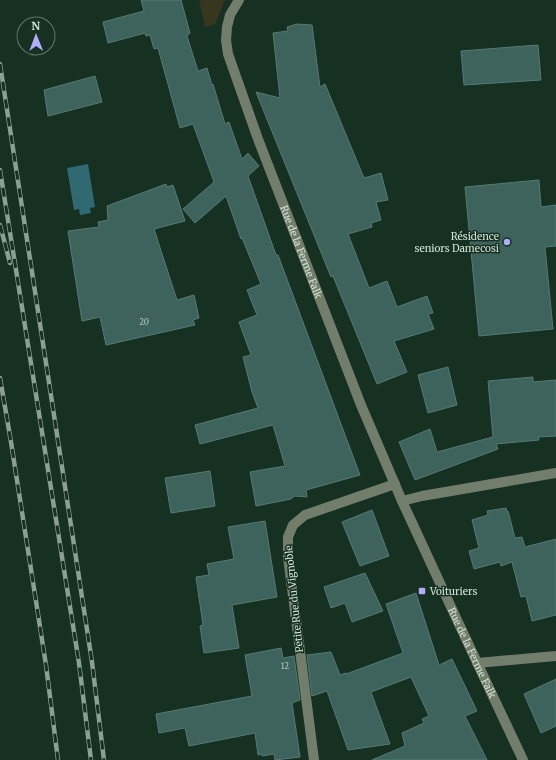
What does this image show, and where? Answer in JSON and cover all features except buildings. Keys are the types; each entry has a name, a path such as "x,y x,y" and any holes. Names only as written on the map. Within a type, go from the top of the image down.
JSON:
{"street":[{"name":"Rue de la Ferme Falk","path":"239,0 230,15 227,26 226,40 228,54 258,139 361,405 402,501 523,760"},
{"path":"402,501 422,496 556,473"},
{"name":"Petite Rue du Vignoble","path":"314,760 288,557 288,537 293,525 305,515 395,484"},
{"path":"477,663 556,656"}],"shaded area":[{"path":"199,0 225,0 215,24 205,27"}],"water":[{"path":"88,164 95,207 90,208 91,213 80,215 79,209 74,210 67,168"}],"railway":[{"path":"0,64 92,662 104,760"},
{"path":"0,170 79,663 91,760"},
{"path":"0,225 10,263"},
{"path":"0,378 46,665 58,760"}],"place":[{"name":"Résidence seniors Damecosi","path":"507,242"},
{"name":"Voituriers","path":"422,591"}]}
